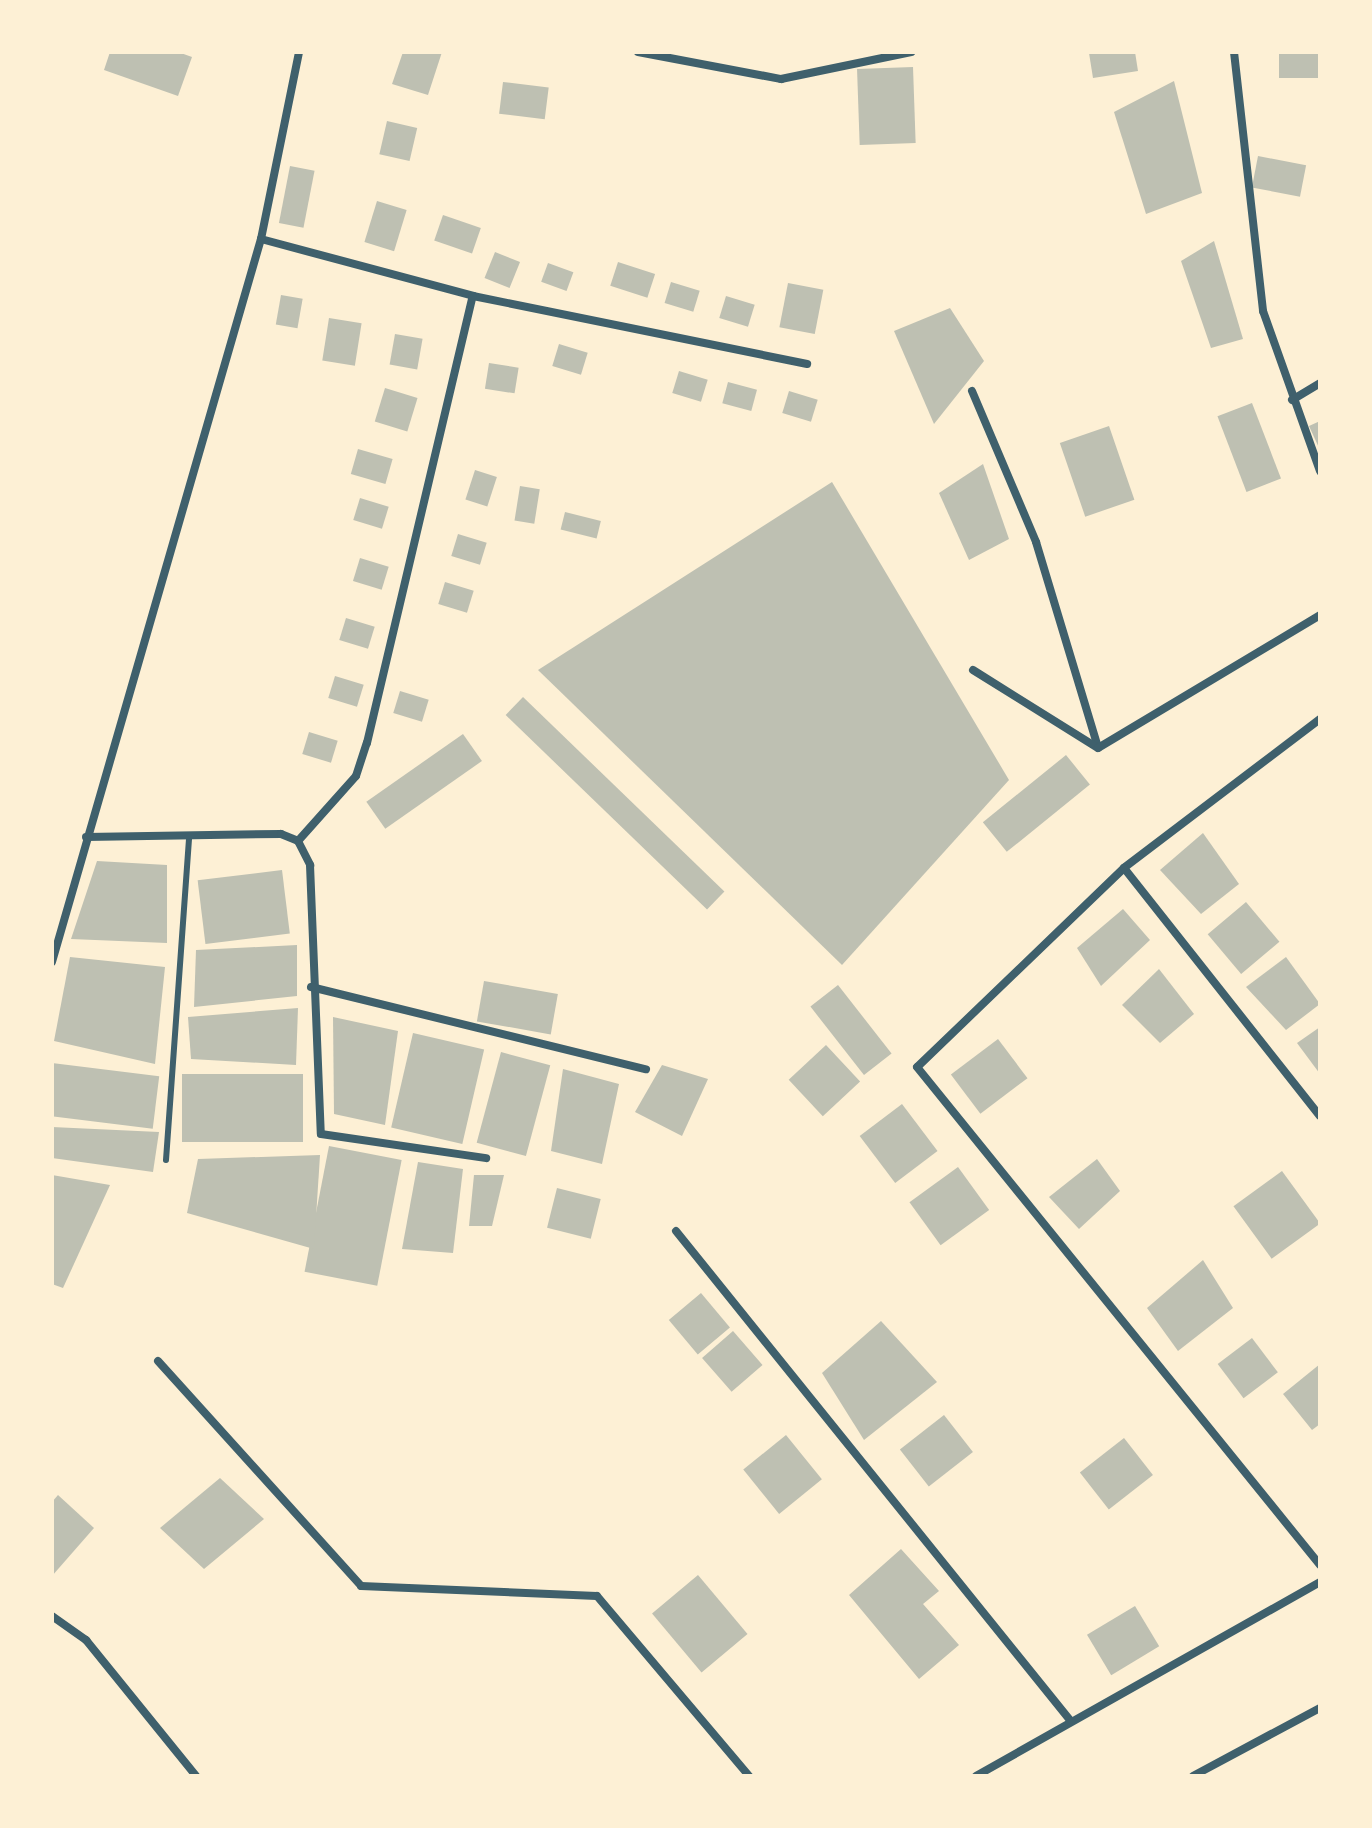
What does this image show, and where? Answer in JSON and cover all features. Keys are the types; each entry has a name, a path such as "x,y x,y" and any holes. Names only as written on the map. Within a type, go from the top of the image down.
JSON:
{"street":[{"path":"52,962 261,239 299,52"},
{"path":"638,52 781,79 911,52"},
{"path":"1234,52 1263,311 1292,400 1320,471"},
{"path":"261,239 473,296 807,364"},
{"path":"298,841 356,776 367,743 473,296"},
{"path":"1292,400 1320,383"},
{"path":"972,391 1036,542 1098,748"},
{"path":"1098,748 1320,615"},
{"path":"973,670 1098,748"},
{"path":"1320,719 1124,868 977,1004 917,1067 1320,1565"},
{"path":"86,837 281,834 298,841 310,865 311,987 321,1134 486,1158"},
{"path":"1124,868 1320,1116"},
{"path":"311,987 646,1069"},
{"path":"676,1231 1069,1719"},
{"path":"158,1361 361,1586 597,1596 749,1776"},
{"path":"976,1776 1069,1719 1320,1582"},
{"path":"52,1616 86,1640 196,1776"},
{"path":"1193,1776 1320,1708"}],"lane":[{"path":"166,1160 189,836"}],"building":[{"path":"110,52 178,52 192,57 178,96 104,70"},
{"path":"403,52 442,52 428,95 392,84"},
{"path":"1135,52 1138,71 1093,78 1089,53"},
{"path":"1279,52 1320,52 1320,78 1279,78"},
{"path":"913,67 916,143 860,145 857,69"},
{"path":"1174,81 1202,193 1146,214 1114,112"},
{"path":"503,82 549,88 545,119 499,114"},
{"path":"387,121 417,128 410,161 379,154"},
{"path":"1258,156 1306,165 1300,197 1252,187"},
{"path":"290,166 315,171 303,228 279,223"},
{"path":"377,201 407,210 394,251 364,242"},
{"path":"443,215 481,228 472,254 434,241"},
{"path":"1214,241 1243,339 1211,348 1181,261"},
{"path":"495,252 520,262 510,288 485,278"},
{"path":"618,262 655,274 647,298 610,286"},
{"path":"548,263 573,272 567,291 541,282"},
{"path":"671,282 700,291 693,312 665,303"},
{"path":"788,283 823,290 815,334 779,327"},
{"path":"281,295 303,299 297,328 276,325"},
{"path":"726,296 755,305 748,327 719,318"},
{"path":"950,308 984,361 934,424 894,331"},
{"path":"329,318 362,323 355,366 322,360"},
{"path":"395,334 423,339 417,369 390,365"},
{"path":"559,344 588,353 581,375 552,366"},
{"path":"489,363 519,368 515,393 485,389"},
{"path":"679,371 708,380 701,402 672,393"},
{"path":"728,382 757,390 751,411 722,403"},
{"path":"385,388 418,398 407,431 375,421"},
{"path":"789,391 818,400 811,422 782,413"},
{"path":"1252,403 1281,479 1246,492 1217,416"},
{"path":"1320,421 1320,450 1309,426"},
{"path":"1109,426 1134,500 1085,517 1060,443"},
{"path":"358,449 393,459 385,484 351,474"},
{"path":"983,464 1009,539 969,560 939,493"},
{"path":"475,470 497,477 487,507 465,499"},
{"path":"832,482 1009,780 842,965 538,670"},
{"path":"520,486 540,489 534,524 515,521"},
{"path":"360,498 389,507 382,529 353,520"},
{"path":"565,512 601,521 597,538 561,529"},
{"path":"458,534 487,543 480,565 451,556"},
{"path":"360,558 389,567 382,590 353,581"},
{"path":"445,582 474,591 467,613 438,604"},
{"path":"346,618 375,627 368,649 339,640"},
{"path":"335,676 364,685 357,707 328,698"},
{"path":"400,691 429,700 422,722 393,713"},
{"path":"523,697 724,892 707,909 506,715"},
{"path":"309,732 338,741 331,763 302,754"},
{"path":"463,734 482,761 385,829 366,802"},
{"path":"1066,755 1090,785 1007,852 983,822"},
{"path":"1203,833 1239,884 1201,914 1160,870"},
{"path":"97,861 167,865 167,943 71,939"},
{"path":"282,870 290,934 205,944 198,880"},
{"path":"1246,902 1279,942 1241,974 1208,934"},
{"path":"1123,909 1150,940 1101,986 1077,948"},
{"path":"297,945 297,996 194,1007 196,950"},
{"path":"70,957 165,967 155,1064 54,1041"},
{"path":"1286,957 1320,1004 1286,1030 1246,987"},
{"path":"1159,969 1194,1014 1160,1043 1122,1005"},
{"path":"484,981 558,994 551,1034 477,1021"},
{"path":"838,985 892,1054 864,1075 810,1007"},
{"path":"298,1008 296,1065 191,1059 188,1017"},
{"path":"333,1017 398,1031 385,1125 334,1114"},
{"path":"1320,1027 1320,1074 1297,1043"},
{"path":"413,1033 484,1049 462,1144 391,1128"},
{"path":"998,1039 1027,1078 980,1114 951,1075"},
{"path":"826,1045 860,1082 823,1116 789,1080"},
{"path":"501,1052 550,1065 526,1156 477,1143"},
{"path":"52,1063 159,1076 153,1129 52,1116"},
{"path":"662,1065 708,1079 682,1136 635,1112"},
{"path":"563,1069 619,1084 602,1164 551,1151"},
{"path":"182,1074 303,1074 303,1142 182,1142"},
{"path":"902,1104 938,1151 895,1183 860,1136"},
{"path":"52,1127 159,1132 153,1172 52,1158"},
{"path":"329,1146 402,1160 377,1286 305,1272"},
{"path":"320,1155 314,1249 187,1213 198,1159"},
{"path":"1097,1159 1120,1191 1079,1229 1049,1197"},
{"path":"418,1162 463,1169 453,1253 402,1249"},
{"path":"958,1167 989,1210 941,1245 909,1202"},
{"path":"1282,1171 1320,1224 1272,1259 1233,1206"},
{"path":"52,1175 110,1185 63,1288 52,1284"},
{"path":"474,1175 504,1175 492,1226 469,1226"},
{"path":"557,1188 601,1199 591,1239 547,1228"},
{"path":"1203,1260 1233,1308 1178,1351 1147,1308"},
{"path":"701,1293 730,1327 698,1354 669,1320"},
{"path":"881,1321 937,1382 864,1440 822,1373"},
{"path":"733,1331 763,1365 732,1392 702,1358"},
{"path":"1252,1338 1278,1372 1244,1398 1218,1364"},
{"path":"1320,1364 1320,1424 1312,1430 1283,1394"},
{"path":"944,1415 973,1452 929,1487 900,1449"},
{"path":"786,1435 822,1479 779,1514 743,1470"},
{"path":"1124,1438 1153,1475 1109,1510 1080,1472"},
{"path":"220,1478 264,1519 204,1569 160,1528"},
{"path":"58,1495 94,1528 52,1576 52,1502"},
{"path":"901,1549 939,1591 923,1604 959,1645 919,1679 849,1595"},
{"path":"698,1575 747,1634 702,1673 652,1614"},
{"path":"1135,1606 1159,1646 1111,1675 1087,1635"}]}
